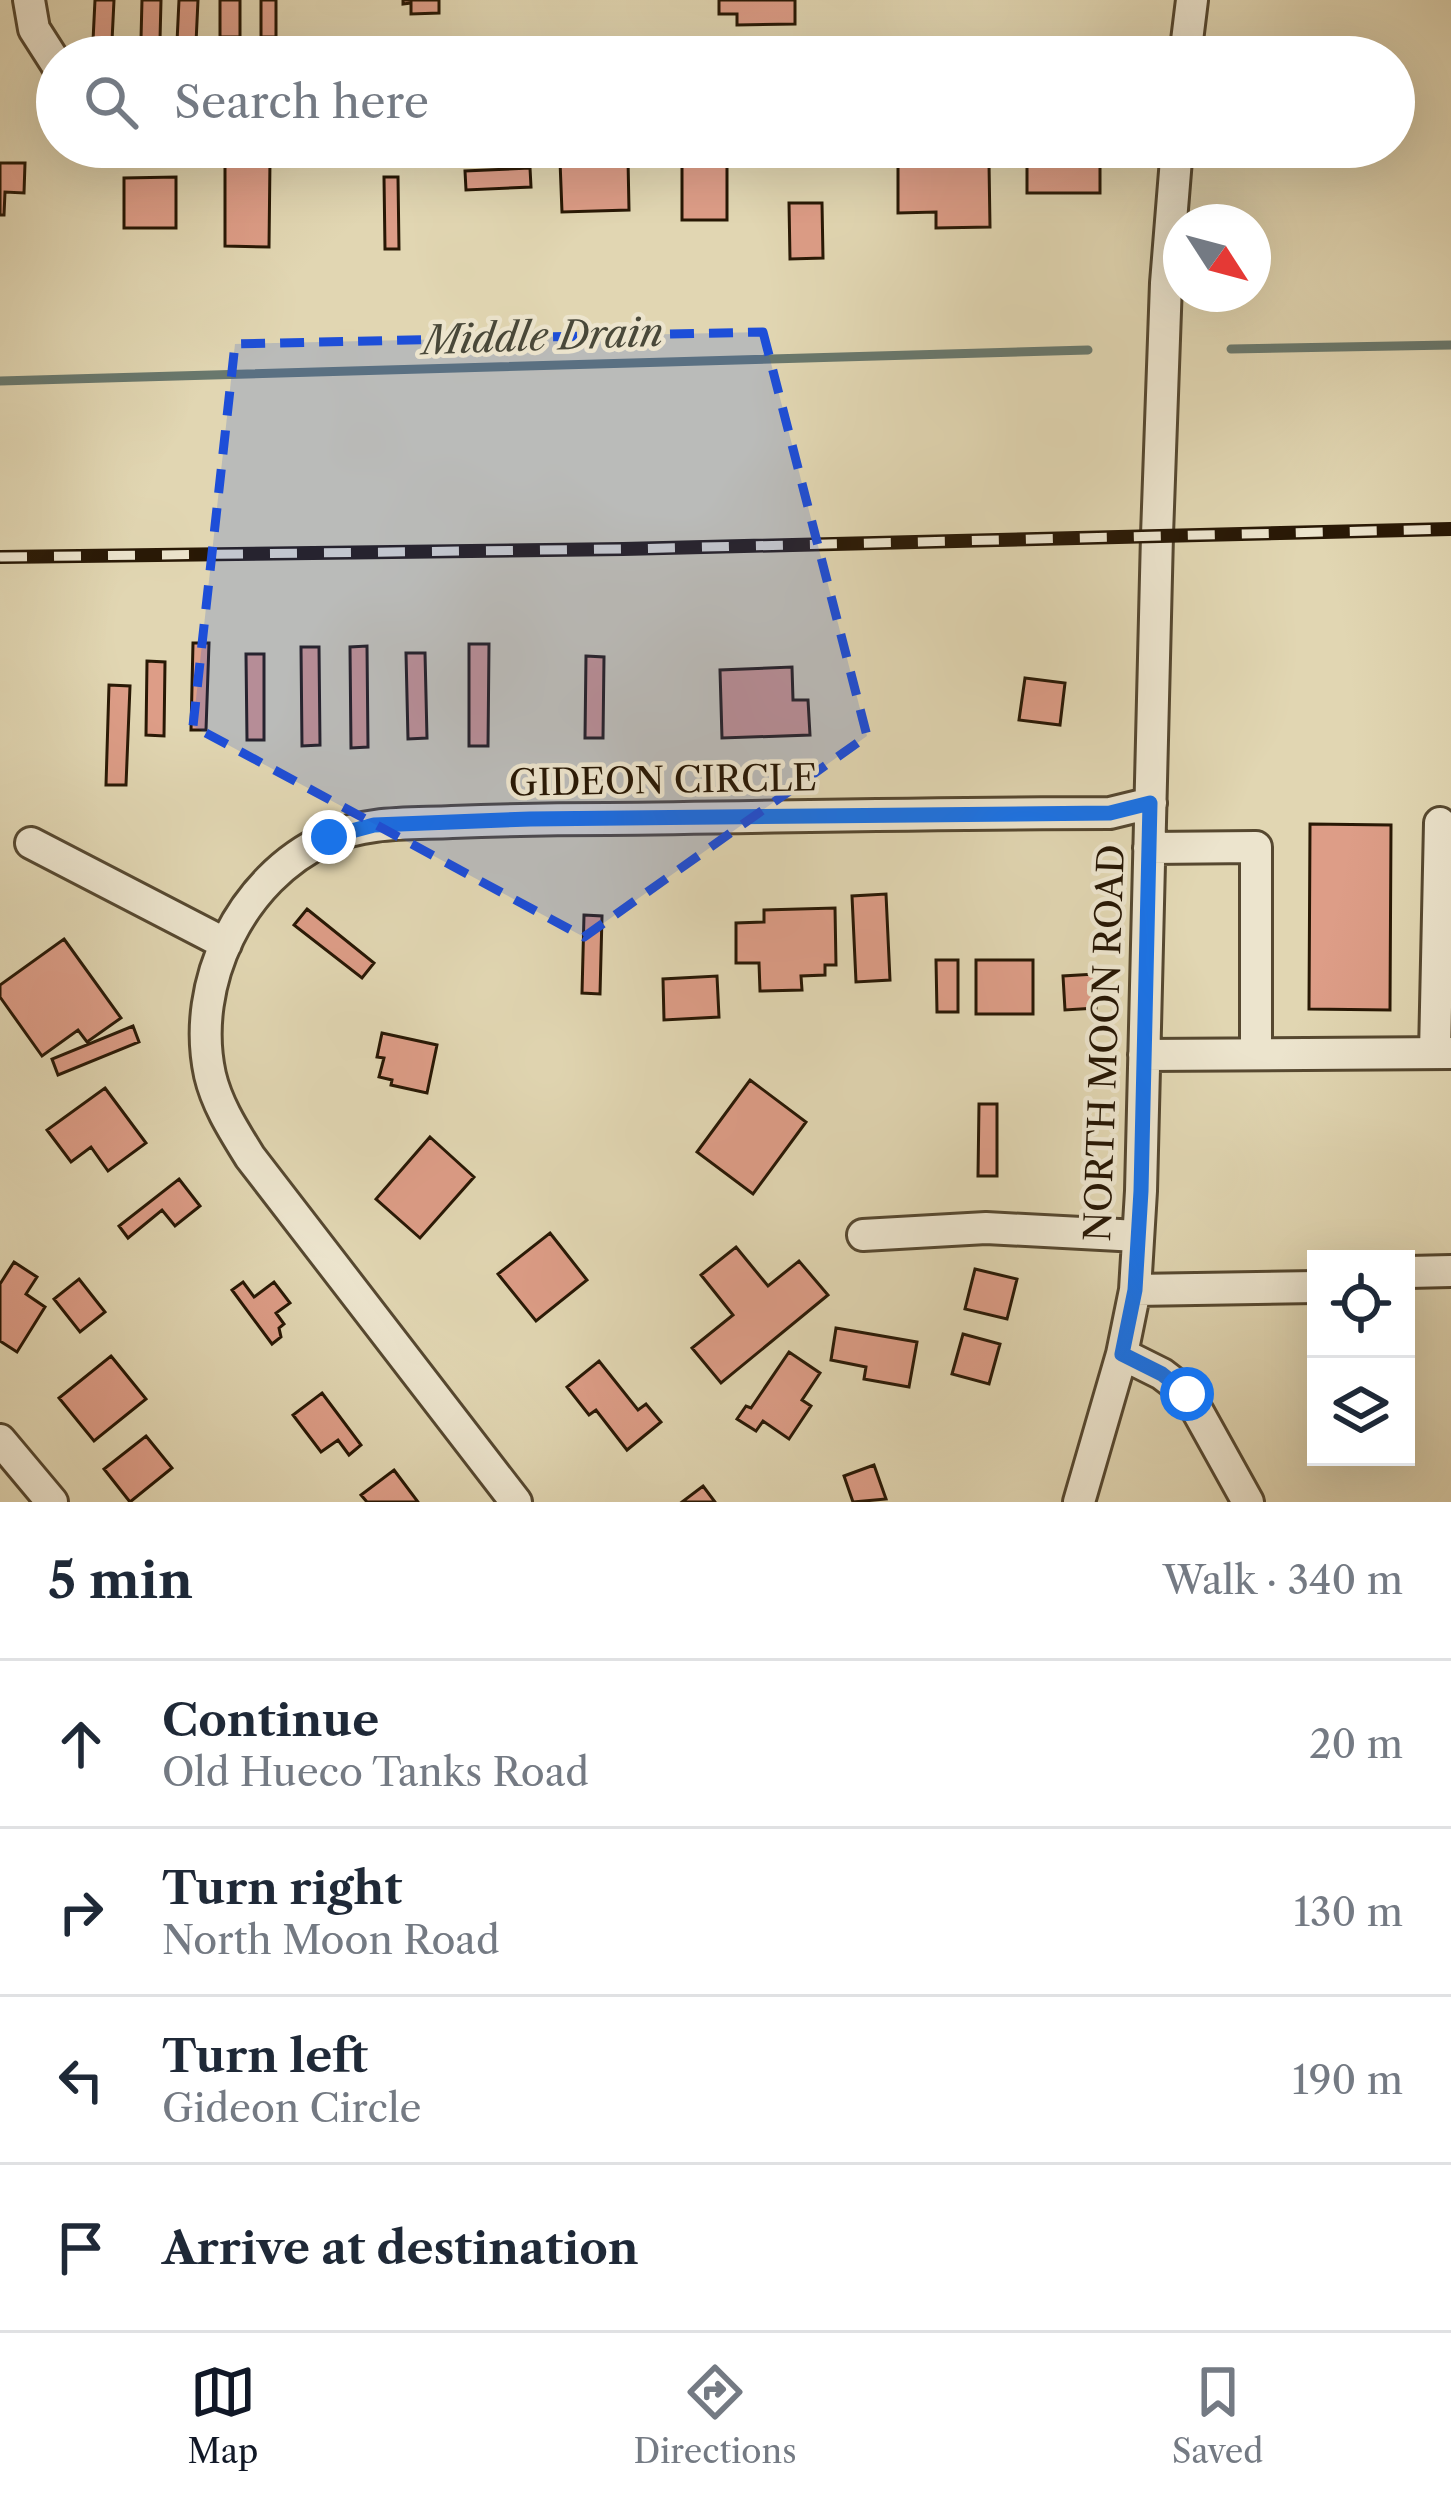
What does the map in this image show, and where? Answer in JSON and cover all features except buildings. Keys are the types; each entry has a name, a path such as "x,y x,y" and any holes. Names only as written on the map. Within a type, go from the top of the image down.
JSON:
{"street":[{"path":"29,0 38,36"},
{"path":"1188,36 1192,0"},
{"name":"NORTH MOON ROAD","path":"1078,1502 1122,1354 1135,1290 1165,305 1175,168"},
{"name":"GIDEON CIRCLE","path":"516,1502 263,1175 226,1119 210,1075 206,1018 237,920 280,868 329,837 374,825 1110,813 1150,803"},
{"path":"1144,1055 1443,1053 1440,823"},
{"path":"31,843 226,944"},
{"path":"1149,848 1256,847 1256,1054"},
{"path":"863,1235 986,1228 1138,1236"},
{"path":"1415,1272 1451,1271"},
{"path":"1135,1290 1307,1287"},
{"path":"1122,1354 1162,1374 1187,1394 1248,1502"},
{"path":"0,1440 52,1502"}],"highlighted area":[{"path":"763,332 867,736 584,937 193,726 235,344"}],"waterway":[{"name":"Middle Drain","path":"1231,349 1451,345"},
{"name":"Middle Drain","path":"0,381 1088,350"}],"railway":[{"path":"0,557 623,549 1451,529"}],"route":[{"path":"329,837 374,825 1110,813 1150,803 1141,1191 1135,1290 1122,1354 1162,1374 1187,1394"}]}
